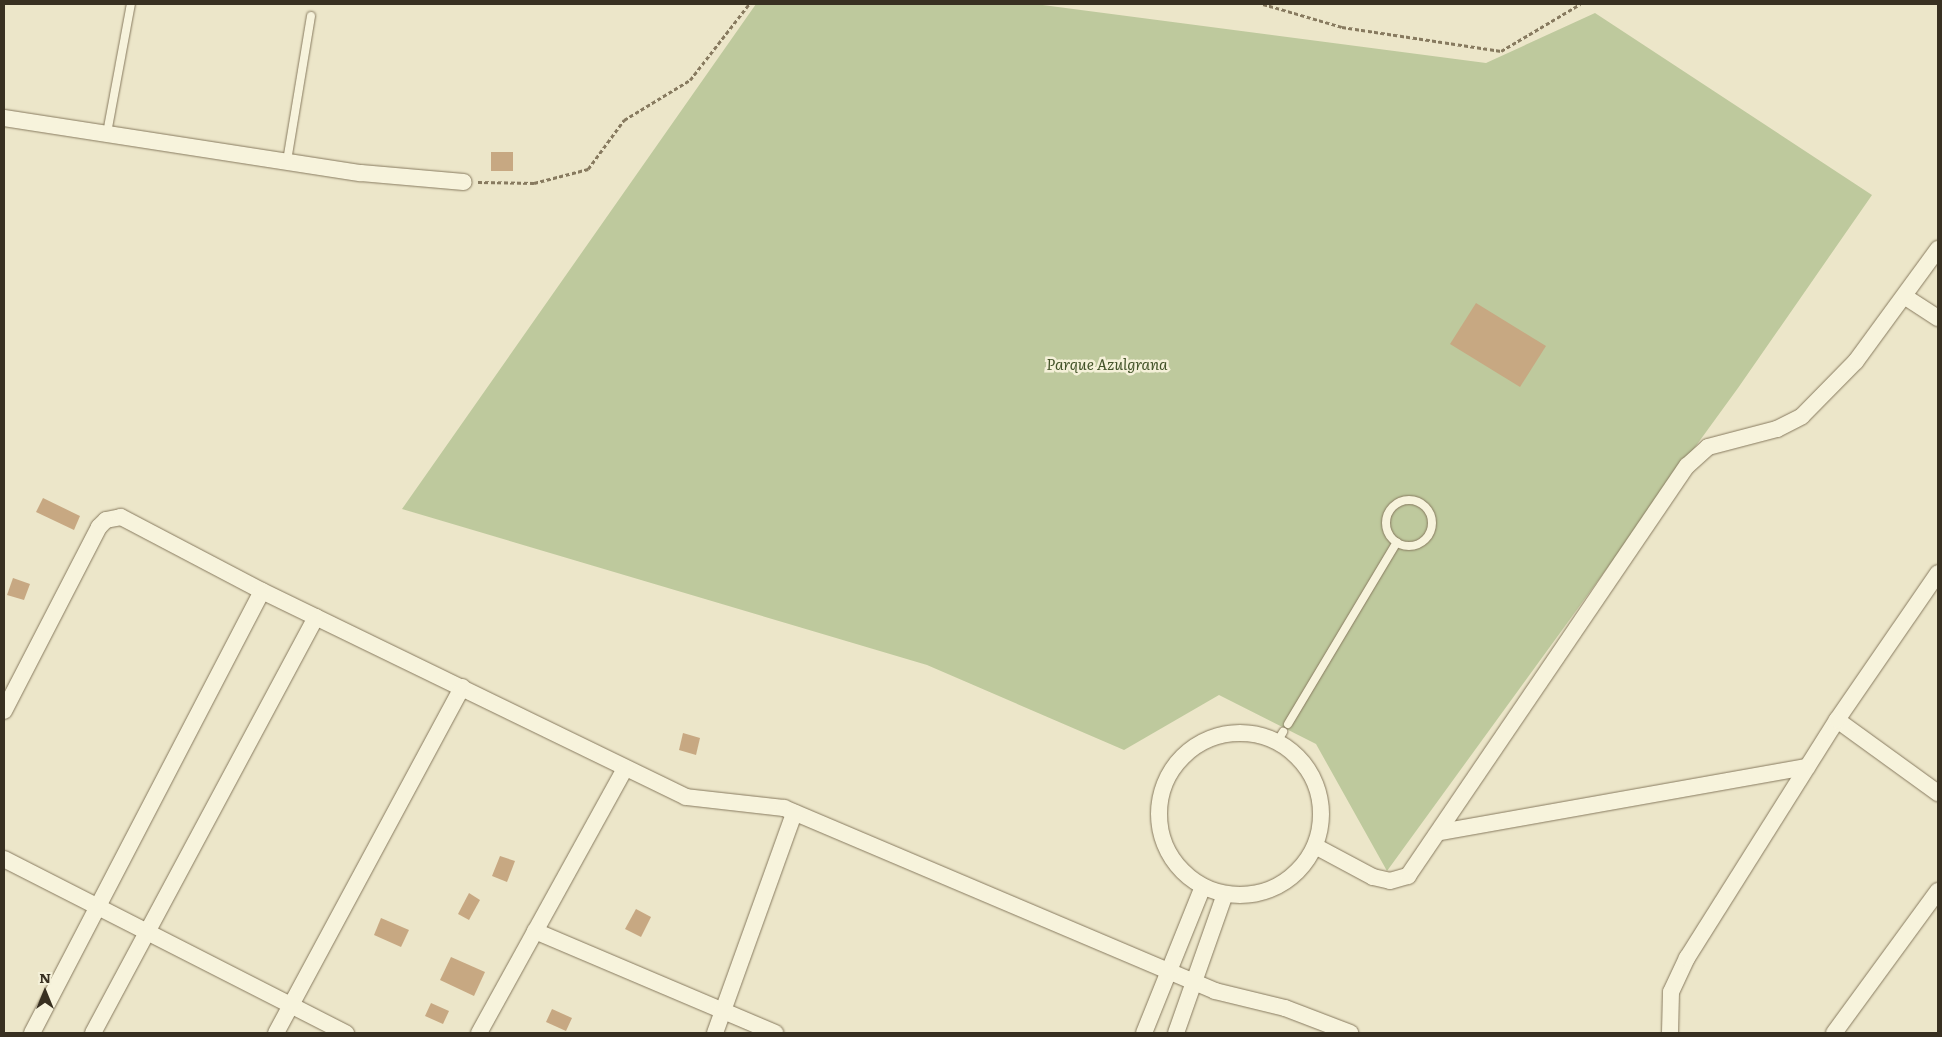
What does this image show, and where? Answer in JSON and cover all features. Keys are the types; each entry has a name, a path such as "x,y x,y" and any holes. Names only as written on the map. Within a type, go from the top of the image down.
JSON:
{"street":[{"path":"4,118 286,162 464,182"},
{"path":"1314,846 1373,878 1390,881 1408,876 1440,832 1686,466 1708,447 1777,429 1802,416 1856,361 1906,298 1938,249"},
{"path":"1906,298 1938,318"},
{"path":"4,711 106,520 121,517 262,591 686,797 746,801 794,813 1169,969 1196,982 1350,1033"},
{"path":"1670,1033 1671,992 1687,958 1837,720 1938,573"},
{"path":"32,1033 96,906 262,591"},
{"path":"93,1033 316,617"},
{"path":"276,1033 462,687"},
{"path":"1837,720 1938,793"},
{"path":"1227,734 1280,737 1307,768 1318,793 1321,820 1314,846 1300,869 1278,886 1252,894 1225,894 1203,886 1182,872 1162,835 1159,802 1167,777 1182,757 1202,742 1227,734"},
{"path":"1440,832 1807,767"},
{"path":"479,1033 626,768"},
{"path":"715,1033 794,813"},
{"path":"4,859 341,1031"},
{"path":"1144,1033 1203,886"},
{"path":"1834,1033 1938,891"},
{"path":"1176,1033 1196,982 1225,894"},
{"path":"535,931 723,1009 775,1033"},
{"path":"318,1033 341,1031"}],"lane":[{"path":"107,133 130,4"},
{"path":"286,162 311,16"},
{"path":"1407,500 1421,503 1430,514 1429,535 1411,546 1397,542 1388,532 1390,511 1407,500"},
{"path":"1288,724 1397,542"}],"path":[{"path":"464,182 534,184 588,168 624,120 690,80 749,4"},
{"path":"1263,4 1342,27 1501,51 1580,4"}],"green space":[{"name":"Parque Azulgrana","path":"756,4 1035,4 1486,63 1595,13 1872,195 1738,388 1387,871 1316,744 1219,695 1124,750 927,665 402,509"}],"building":[{"path":"491,152 513,152 513,171 491,171"},
{"path":"1476,303 1546,346 1520,387 1450,344"},
{"path":"43,498 80,516 74,530 36,512"},
{"path":"13,578 30,584 24,600 7,595"},
{"path":"683,733 700,738 696,755 679,750"},
{"path":"500,856 515,861 507,882 492,876"},
{"path":"469,893 480,900 469,920 458,914"},
{"path":"636,909 651,917 641,937 625,929"},
{"path":"381,918 409,930 401,947 374,935"},
{"path":"451,957 485,972 474,996 440,980"},
{"path":"431,1003 449,1011 443,1024 425,1016"},
{"path":"552,1009 572,1018 566,1031 546,1022"}]}
